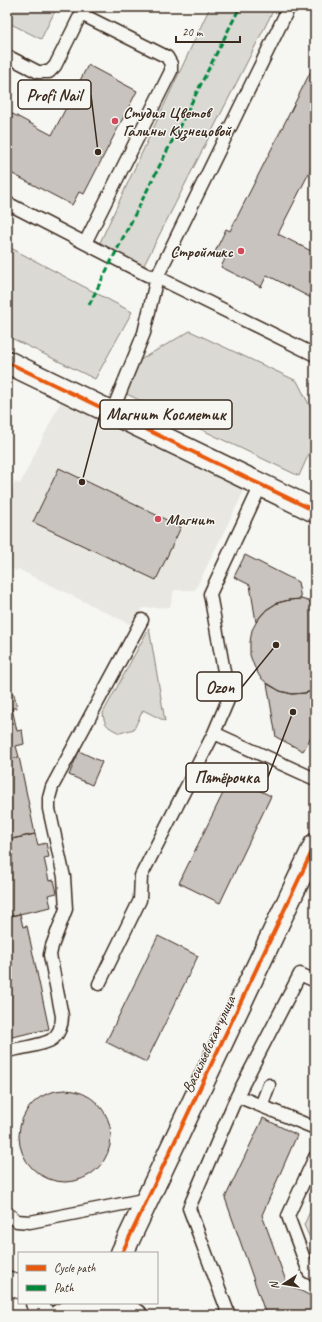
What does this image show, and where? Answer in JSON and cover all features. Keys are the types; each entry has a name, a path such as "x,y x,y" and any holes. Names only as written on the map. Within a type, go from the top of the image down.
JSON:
{"street":[{"path":"7,362 315,511"},
{"name":"Васильевская улица","path":"122,1252 315,845"},
{"path":"7,1282 18,1287"},
{"path":"38,1304 43,1315"},
{"path":"60,1315 88,1304"},
{"path":"110,1304 136,1315"}],"lane":[{"path":"112,412 144,333 157,277 288,7"},
{"path":"7,56 38,72 49,72 55,66 81,14 167,57 171,64 172,71 85,243"},
{"path":"7,203 147,275 157,277 315,355"},
{"path":"99,984 140,900 142,876 214,732 228,700 210,594 261,485"},
{"path":"7,1051 51,1040 60,1030 62,1024 62,1016 50,955 66,909 64,883 49,809 49,798 52,787 142,620"},
{"path":"214,732 315,779"},
{"path":"229,1315 189,1208 237,1096 300,974 315,981"},
{"path":"261,1106 269,1085"},
{"path":"237,1096 315,1128"},
{"path":"315,1157 288,1216 309,1272 315,1275"},
{"path":"7,1213 17,1221 30,1222 148,1199"}],"shaded area":[{"path":"7,7 57,7 41,39 7,22"},
{"path":"210,7 275,7 140,273 96,251"},
{"path":"7,246 132,312 95,379 7,336"},
{"path":"190,331 297,381 315,416 315,440 299,476 114,388 143,358"},
{"path":"63,397 246,487 195,590 174,590 170,607 143,608 132,625 18,569 16,571 7,565 7,499 15,482 20,484"},
{"path":"149,628 165,721 143,710 134,729 120,733 113,730 106,724 103,713"},
{"path":"315,1200 315,1249 304,1225"}],"building":[{"path":"315,63 315,161 278,234 315,253 315,300 267,275 261,287 221,267 225,259 214,254 226,229 230,231"},
{"path":"88,65 137,91 84,194 79,192 72,205 7,171 7,111 52,135"},
{"path":"59,468 181,527 156,580 33,522"},
{"path":"245,555 298,582 301,599 277,603 266,610 256,622 250,585 234,577"},
{"path":"301,599 315,603 315,690 305,693 292,694 280,691 269,685 260,677 250,655 250,642 252,630 258,619 266,610 277,603"},
{"path":"267,683 280,691 292,694 305,693 315,690 315,730 303,751 276,737"},
{"path":"14,694 17,708 12,708 17,731 22,730 24,744 16,746 19,757 7,760 7,695"},
{"path":"79,751 102,762 92,785 69,775"},
{"path":"19,757 35,834 7,840 7,760"},
{"path":"231,777 271,796 220,903 179,883"},
{"path":"35,834 38,845 46,843 49,857 44,858 49,881 54,880 57,893 48,895 51,907 10,916 7,900 7,840"},
{"path":"20,914 23,927 27,926 49,1029 7,1038 7,917"},
{"path":"158,936 198,956 146,1062 106,1042"},
{"path":"65,1090 83,1093 98,1103 108,1118 111,1136 108,1154 98,1169 83,1179 65,1182 47,1179 32,1169 22,1154 19,1136 22,1118 32,1103 47,1093"},
{"path":"263,1118 297,1135 262,1215 287,1284 315,1298 315,1315 271,1315 265,1312 225,1198"}],"marked path":[{"path":"89,305 240,7"}],"cycle path":[{"path":"7,362 315,511"},
{"path":"122,1252 315,845"}],"place":[{"name":"Студия Цветов Галины Кузнецовой","path":"115,121"},
{"name":"Profi Nail","path":"98,152"},
{"name":"Строймикс","path":"241,251"},
{"name":"Магнит Косметик","path":"82,482"},
{"name":"Магнит","path":"158,519"},
{"name":"Ozon","path":"276,645"},
{"name":"Пятёрочка","path":"293,712"}]}
